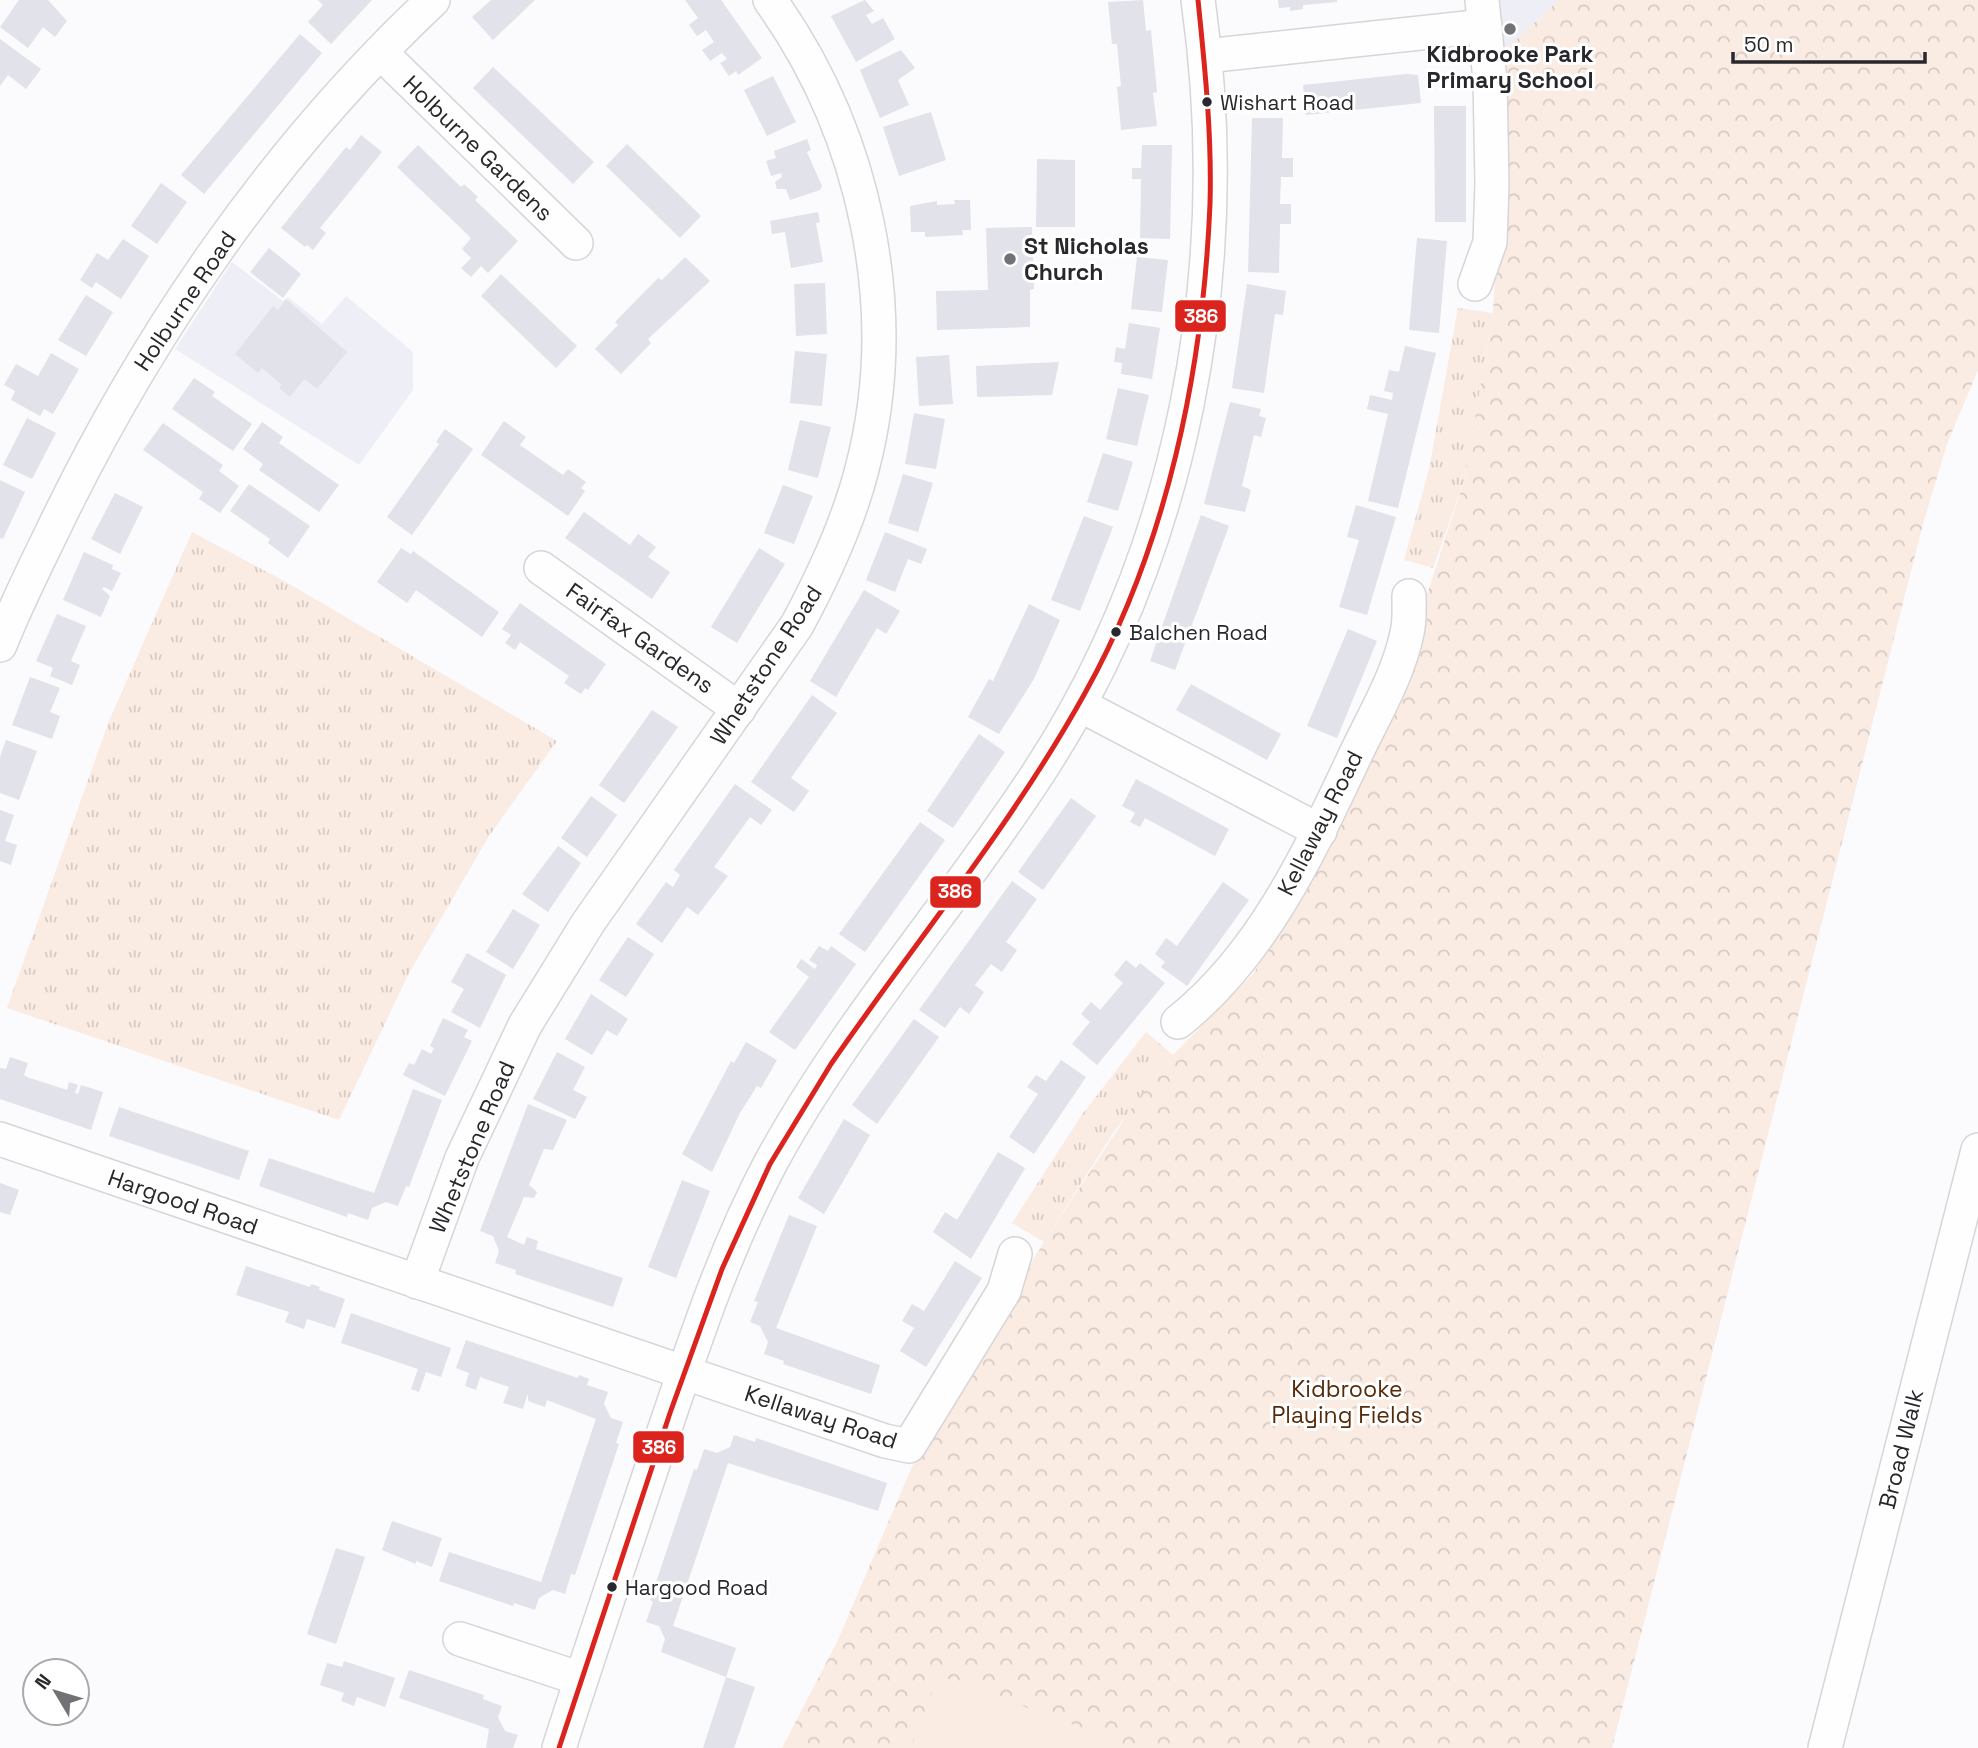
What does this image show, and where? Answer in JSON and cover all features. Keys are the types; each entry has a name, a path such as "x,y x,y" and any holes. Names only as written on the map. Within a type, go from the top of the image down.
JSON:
{"street":[{"name":"Holburne Road","path":"0,645 76,482 120,400 186,295 262,191 323,117 433,0"},
{"name":"Whetstone Road","path":"417,1282 462,1158 525,1025 581,933 797,625 825,572 863,468 873,413 878,348 877,299 863,200 841,130 817,77 770,0"},
{"path":"559,1748 684,1372 734,1237 770,1165 809,1097 1037,777 1080,705 1114,634 1143,560 1168,484 1187,407 1203,299 1209,234 1211,125 1206,56 1198,0"},
{"path":"1206,56 1483,13 1490,80 1492,195 1490,242 1475,284"},
{"name":"Holburne Gardens","path":"381,53 576,243"},
{"name":"Fairfax Gardens","path":"541,568 739,709"},
{"name":"Kellaway Road","path":"1178,1022 1211,996 1247,951 1285,895 1320,831 1390,682 1407,632 1409,596"},
{"path":"1080,705 1320,831"},
{"name":"Hargood Road","path":"0,1139 684,1372"},
{"name":"Broad Walk","path":"1825,1748 1978,1150"},
{"name":"Kellaway Road","path":"684,1372 885,1441 909,1446 1004,1292 1016,1254"},
{"path":"460,1639 581,1679"}],"shaded area":[{"name":"Kidbrooke Park Primary School","path":"1489,0 1559,0 1496,58"},
{"path":"232,262 283,301 288,297 322,324 346,296 413,352 413,390 359,465 175,349"}],"green space":[{"name":"Kidbrooke Playing Fields","path":"1559,0 1978,0 1978,370 1947,444 1923,524 1612,1748 782,1748 837,1642 920,1448 1044,1242 1137,1100 1173,1055 1254,973 1288,910 1420,616 1464,481 1493,313 1499,198 1496,58"},
{"path":"1458,308 1493,313 1464,481 1433,568 1404,560 1429,469"},
{"path":"192,532 286,582 557,741 489,836 408,975 339,1120 7,1008 109,721"},
{"path":"1146,1032 1173,1055 1113,1133 1044,1242 1012,1223 1081,1116"},
{"path":"938,1675 1118,1741 1116,1748 911,1748"}],"building":[{"path":"19,0 48,0 67,21 55,37 43,27 28,48 0,27"},
{"path":"318,0 372,0 331,44 308,22 323,5"},
{"path":"491,0 535,0 493,40 472,17"},
{"path":"685,0 721,0 762,58 738,75 736,71 729,76 720,63 727,59 722,53 710,61 702,50 714,42 706,30 697,36 689,25 698,18"},
{"path":"865,0 874,11 866,15 872,24 883,18 895,39 856,62 831,16"},
{"path":"1143,0 1146,31 1151,30 1157,92 1153,93 1157,126 1121,130 1117,44 1112,44 1108,2"},
{"path":"1278,0 1337,2 1303,5 1303,9 1290,11 1290,7 1279,8"},
{"path":"300,34 322,53 204,194 181,175"},
{"path":"0,39 41,69 26,89 8,75 0,86"},
{"path":"901,50 915,68 898,80 909,105 880,118 860,70"},
{"path":"493,67 594,162 573,184 473,88"},
{"path":"1418,75 1421,103 1306,115 1303,85"},
{"path":"773,76 796,122 767,136 744,90"},
{"path":"1434,106 1466,106 1466,222 1435,222"},
{"path":"931,112 946,160 899,176 883,127"},
{"path":"1252,118 1283,118 1282,158 1293,158 1293,177 1281,177 1280,204 1291,204 1291,224 1280,224 1279,273 1248,272"},
{"path":"361,135 382,152 320,228 326,233 313,250 307,245 305,247 281,228 346,147 350,150"},
{"path":"807,139 811,150 807,152 822,186 820,190 790,200 786,189 777,189 775,182 782,177 781,173 771,176 766,161 776,158 774,151"},
{"path":"627,144 701,216 680,238 606,166"},
{"path":"418,145 461,187 464,184 478,197 475,200 518,241 488,273 481,266 471,277 461,268 471,258 462,249 471,238 397,167"},
{"path":"1142,145 1172,145 1170,239 1140,238 1141,179 1132,179 1132,168 1141,168"},
{"path":"1037,159 1075,160 1075,227 1036,227"},
{"path":"161,183 187,202 157,244 131,226"},
{"path":"954,200 970,200 971,230 962,230 963,235 925,237 925,232 911,232 910,206 937,201 937,205 955,204"},
{"path":"818,212 820,222 816,223 823,262 791,268 785,232 772,234 770,221"},
{"name":"St Nicholas Church","path":"1032,227 1034,289 1030,290 1030,327 937,330 936,291 988,290 986,228"},
{"path":"1417,238 1447,241 1439,333 1409,330"},
{"path":"123,239 149,256 121,299 96,282 92,288 80,280 97,253 108,260"},
{"path":"269,248 301,274 283,298 250,272"},
{"path":"685,257 710,281 648,339 651,343 621,374 595,349 618,325 615,322 658,278 662,280"},
{"path":"1137,257 1168,260 1162,312 1131,309"},
{"path":"501,274 577,346 556,368 481,296"},
{"path":"825,283 827,334 796,336 794,284"},
{"path":"1247,284 1286,291 1283,315 1275,314 1264,393 1232,388"},
{"path":"86,295 113,312 86,356 58,340"},
{"path":"286,299 347,352 317,389 304,379 290,397 279,388 282,385 262,368 258,373 235,354 273,306 278,310"},
{"path":"1129,323 1160,328 1152,379 1121,374 1122,363 1114,362 1116,347 1125,349"},
{"path":"1405,346 1436,353 1398,508 1368,501 1388,414 1367,409 1370,395 1392,400 1393,393 1384,391 1389,370 1399,372"},
{"path":"795,351 827,354 822,406 790,403"},
{"path":"51,353 79,369 53,414 44,409 40,416 11,400 15,391 4,385 16,364 38,376"},
{"path":"949,355 953,404 919,406 916,357"},
{"path":"1059,362 1052,395 977,397 976,366"},
{"path":"194,378 215,392 212,396 252,424 233,451 172,409"},
{"path":"1118,388 1149,395 1137,446 1106,439"},
{"path":"1230,402 1261,409 1259,416 1266,418 1261,437 1254,435 1242,486 1251,490 1245,512 1204,504"},
{"path":"914,413 945,419 936,469 905,464"},
{"path":"27,418 56,433 32,479 3,465"},
{"path":"800,420 831,427 818,478 788,470"},
{"path":"504,421 526,437 520,445 563,475 568,469 586,482 581,488 585,491 568,516 481,455"},
{"path":"262,422 283,437 279,443 339,485 319,512 259,470 263,464 243,449"},
{"path":"163,423 223,465 219,471 239,486 220,513 199,499 203,492 143,450"},
{"path":"445,429 473,449 412,535 387,517 439,444 436,442"},
{"path":"1103,453 1133,462 1118,511 1087,502"},
{"path":"903,474 933,483 918,532 888,523"},
{"path":"0,480 25,492 3,539 0,538"},
{"path":"249,484 310,526 288,558 268,543 270,539 230,511"},
{"path":"783,485 813,496 794,544 764,533"},
{"path":"115,493 143,507 120,554 91,539"},
{"path":"1356,505 1396,517 1367,615 1339,607 1359,540 1347,537"},
{"path":"584,512 630,545 638,534 656,547 648,557 670,572 652,599 565,538"},
{"path":"1201,515 1229,526 1175,670 1150,661"},
{"path":"1084,516 1113,527 1080,611 1051,600"},
{"path":"885,532 927,549 921,564 908,559 895,592 866,580"},
{"path":"401,548 411,554 413,551 499,612 482,637 416,590 407,603 377,582"},
{"path":"759,548 785,564 737,643 711,627"},
{"path":"84,552 113,565 112,569 121,573 112,591 104,587 102,589 110,596 101,617 63,600"},
{"path":"864,590 900,611 886,634 877,628 836,697 810,681"},
{"path":"520,603 606,664 588,690 585,688 581,694 564,683 569,676 520,642 515,650 505,643 511,635 502,629"},
{"path":"1029,604 1060,620 1034,679 999,734 968,717 989,679 993,681"},
{"path":"57,614 86,626 71,661 80,665 72,685 50,676 53,668 36,661"},
{"path":"1348,629 1377,641 1337,738 1307,726"},
{"path":"30,677 60,688 50,712 60,716 52,739 12,725"},
{"path":"1191,684 1281,734 1267,760 1176,710"},
{"path":"812,695 837,713 791,778 809,791 794,812 751,782"},
{"path":"652,710 678,727 624,803 599,785"},
{"path":"979,734 1005,752 953,828 927,811"},
{"path":"6,740 37,751 19,800 0,793 0,757"},
{"path":"1136,779 1229,829 1215,856 1145,818 1140,827 1130,822 1135,813 1122,806"},
{"path":"735,784 772,810 761,825 750,817 714,867 728,876 698,915 687,907 662,943 636,924 666,882 673,887 680,875 674,870"},
{"path":"591,796 617,815 587,857 561,838"},
{"path":"1071,798 1096,816 1043,890 1018,872"},
{"path":"0,810 14,815 5,841 17,845 11,865 0,861"},
{"path":"920,822 945,840 865,952 839,934"},
{"path":"558,846 581,863 548,912 522,894"},
{"path":"1012,881 1037,899 1006,942 1017,950 1002,972 991,964 975,985 984,992 969,1014 960,1007 945,1028 919,1010"},
{"path":"1223,882 1249,900 1187,986 1161,967 1165,962 1155,954 1166,938 1177,946"},
{"path":"513,909 540,925 513,969 486,952"},
{"path":"628,937 654,954 626,997 599,980"},
{"path":"819,946 828,951 831,946 856,964 795,1050 769,1032 809,977 796,967 801,959 815,969 817,965 809,960"},
{"path":"467,953 506,975 480,1028 451,1012 464,989 451,982"},
{"path":"1126,960 1136,968 1140,963 1165,983 1097,1065 1072,1044 1090,1022 1081,1014 1091,1002 1100,1010 1123,983 1114,975"},
{"path":"591,994 628,1019 617,1036 607,1030 592,1055 565,1039"},
{"path":"443,1018 468,1030 464,1037 472,1041 445,1096 403,1075 409,1063 414,1065 422,1049 431,1054 434,1048 430,1046"},
{"path":"914,1019 939,1037 877,1124 852,1105"},
{"path":"746,1042 777,1060 761,1088 757,1086 740,1113 712,1172 682,1154 731,1061 734,1063"},
{"path":"557,1052 585,1067 573,1090 587,1097 575,1119 533,1099"},
{"path":"10,1057 28,1063 24,1075 27,1077 67,1090 69,1082 78,1085 75,1093 78,1094 81,1085 103,1092 91,1130 0,1099 0,1068 6,1069"},
{"path":"1061,1060 1086,1077 1034,1154 1009,1137 1038,1094 1027,1087 1036,1075 1046,1081"},
{"path":"413,1089 442,1100 409,1187 406,1186 398,1206 386,1202 372,1208 368,1220 348,1213 347,1217 259,1186 269,1158 374,1193"},
{"path":"528,1104 567,1120 553,1150 544,1149 529,1185 537,1192 534,1198 524,1197 507,1237 524,1245 527,1237 538,1241 536,1249 623,1278 613,1307 515,1274 516,1270 495,1263 499,1251 493,1236 480,1231"},
{"path":"119,1107 249,1151 239,1180 109,1136"},
{"path":"844,1119 870,1135 824,1214 798,1198"},
{"path":"998,1152 1025,1168 971,1259 933,1232 945,1212 957,1220"},
{"path":"682,1180 710,1191 676,1278 648,1267"},
{"path":"0,1183 19,1190 10,1215 0,1212"},
{"path":"789,1215 817,1226 776,1328 880,1365 871,1394 783,1364 784,1361 764,1354 768,1342 760,1326 750,1322 758,1302 754,1301"},
{"path":"955,1261 982,1278 926,1367 900,1351 914,1328 902,1321 912,1304 924,1311"},
{"path":"246,1266 310,1287 311,1284 320,1287 319,1290 345,1299 335,1328 307,1319 304,1329 285,1322 289,1312 236,1295"},
{"path":"351,1313 451,1348 441,1377 426,1372 419,1392 411,1389 418,1369 341,1343"},
{"path":"466,1340 578,1378 579,1375 589,1379 587,1385 608,1392 604,1404 611,1418 623,1422 616,1443 619,1444 575,1575 571,1574 565,1594 553,1590 539,1598 535,1610 514,1603 513,1606 439,1581 449,1552 541,1582 596,1419 547,1400 545,1407 528,1401 528,1393 523,1409 503,1403 509,1387 480,1377 476,1390 465,1386 469,1373 456,1368"},
{"path":"734,1435 755,1442 756,1438 887,1483 878,1511 728,1463 673,1626 736,1648 726,1677 661,1652 665,1639 659,1626 646,1622 653,1602 650,1600 694,1469 697,1470 704,1449 717,1453 730,1447"},
{"path":"392,1521 442,1538 432,1567 416,1561 416,1564 382,1550"},
{"path":"336,1548 365,1557 336,1644 307,1634"},
{"path":"344,1661 395,1678 385,1707 357,1697 354,1706 341,1701 344,1693 320,1685 327,1663 342,1667"},
{"path":"409,1670 484,1695 483,1699 502,1706 498,1717 505,1731 518,1735 513,1748 486,1748 489,1729 399,1698"},
{"path":"726,1677 755,1687 734,1748 703,1748"}],"transit line":[{"name":"386","path":"559,1748 670,1413 722,1269 770,1164 831,1064 995,836 1057,742 1114,637 1138,578 1159,518 1176,456 1189,393 1206,267 1210,153 1198,0"}],"place":[{"name":"Kidbrooke Park Primary School","path":"1510,29"},
{"name":"Wishart Road","path":"1207,102"},
{"name":"St Nicholas Church","path":"1010,259"},
{"name":"Balchen Road","path":"1116,632"},
{"name":"Hargood Road","path":"612,1587"}]}
